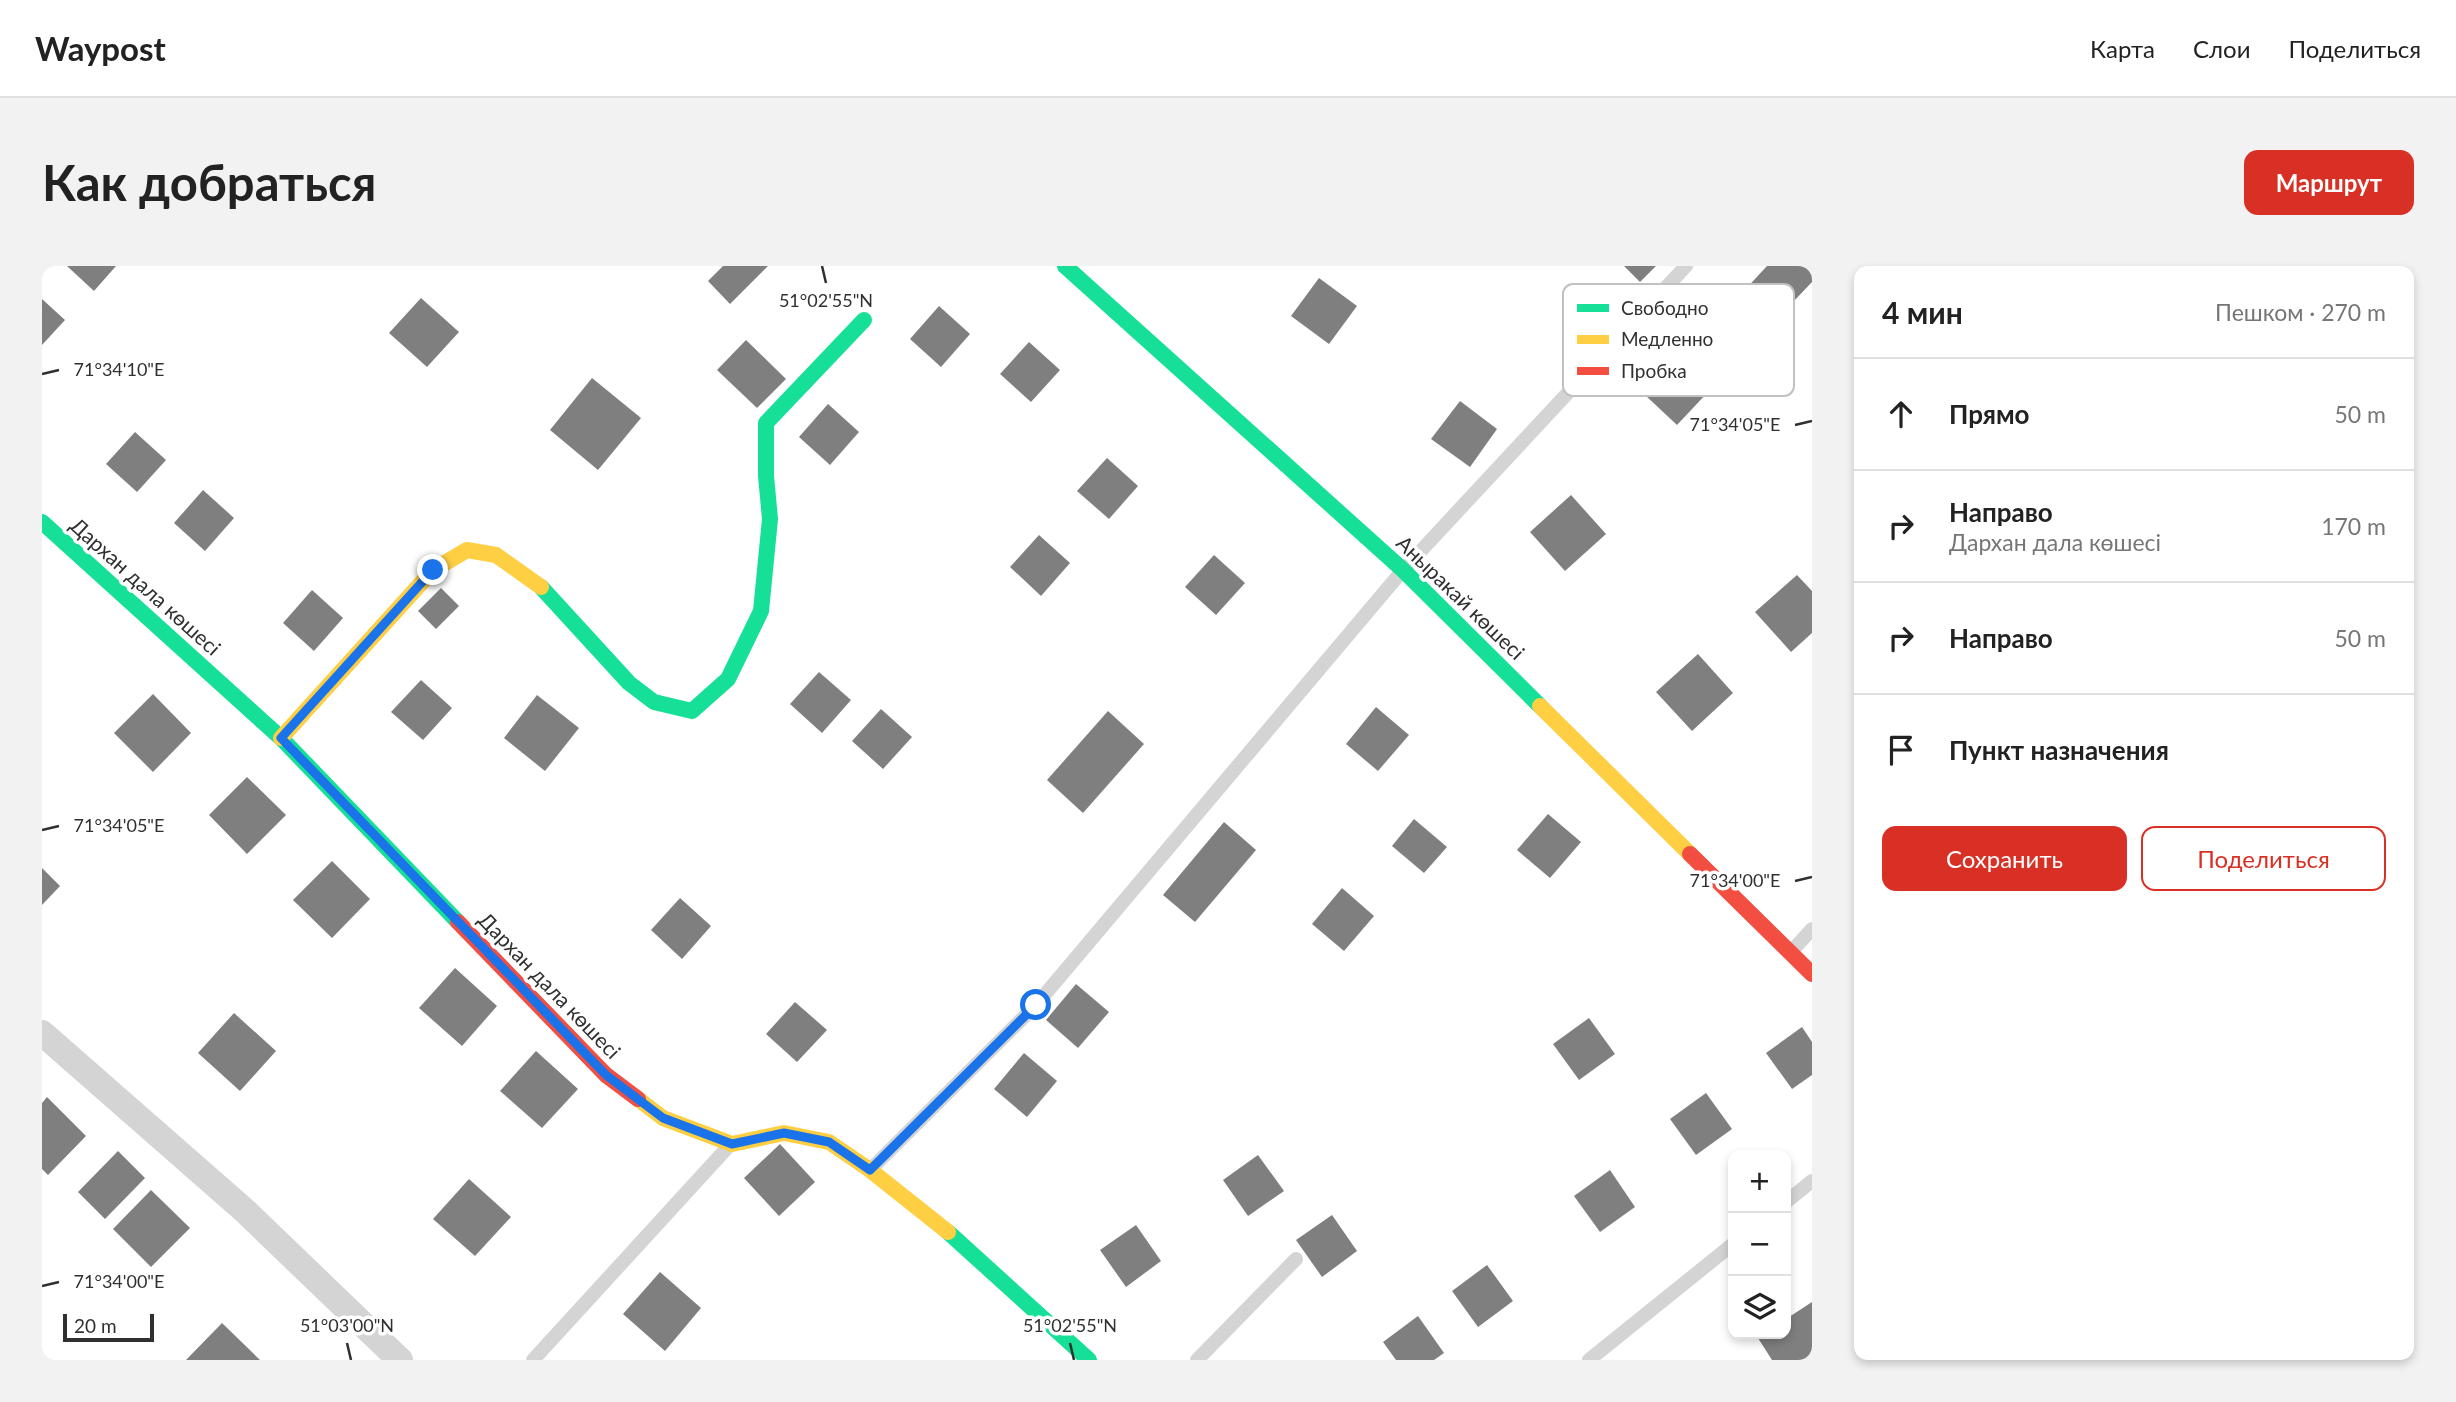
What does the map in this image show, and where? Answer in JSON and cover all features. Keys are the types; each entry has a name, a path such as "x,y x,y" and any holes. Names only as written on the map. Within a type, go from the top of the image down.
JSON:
{"street":[{"name":"Аныракай көшесі","path":"1065,266 1403,570 1812,974"},
{"path":"281,738 433,570 467,550 496,555 542,588 629,683 654,702 692,711 728,679 761,611 770,519 765,476 766,423 864,320"},
{"name":"Дархан дала көшесі","path":"42,522 281,738 606,1075 663,1118 732,1144"},
{"path":"42,1033 244,1210 400,1360"},
{"path":"732,1144 784,1133 829,1142 870,1170 961,1242 1088,1360"}],"lane":[{"path":"1669,284 1686,266"},
{"path":"870,1170 1036,1005 1403,570 1565,396"},
{"path":"1790,953 1812,929"},
{"path":"533,1360 732,1144"},
{"path":"1791,1198 1812,1181"},
{"path":"1588,1360 1728,1248"},
{"path":"1197,1360 1296,1259"}],"building":[{"path":"67,266 116,266 94,291"},
{"path":"723,266 768,266 730,304 708,281"},
{"path":"1624,266 1656,266 1640,282"},
{"path":"1767,266 1812,266 1812,282 1794,301 1794,284 1750,284"},
{"path":"1319,278 1357,306 1329,344 1291,316"},
{"path":"421,298 459,332 427,367 389,333"},
{"path":"42,299 65,320 42,345"},
{"path":"939,306 970,334 941,367 910,339"},
{"path":"746,340 786,379 757,408 717,370"},
{"path":"1029,342 1060,370 1031,402 1000,374"},
{"path":"592,378 641,418 598,470 550,430"},
{"path":"1646,396 1704,396 1677,425"},
{"path":"1460,401 1497,429 1470,467 1431,439"},
{"path":"828,404 859,432 830,465 799,437"},
{"path":"135,432 166,460 137,492 106,464"},
{"path":"1107,458 1138,486 1109,519 1077,491"},
{"path":"203,490 234,518 205,551 174,523"},
{"path":"1571,495 1606,534 1565,571 1530,532"},
{"path":"1039,535 1070,563 1041,596 1010,567"},
{"path":"1214,555 1245,583 1216,615 1185,587"},
{"path":"1797,575 1812,591 1812,633 1791,652 1755,612"},
{"path":"441,588 459,606 436,629 418,611"},
{"path":"312,590 343,618 314,651 283,623"},
{"path":"1698,654 1733,693 1692,731 1656,692"},
{"path":"819,672 851,700 822,733 790,704"},
{"path":"421,680 452,708 423,740 391,712"},
{"path":"153,694 191,733 153,772 114,733"},
{"path":"537,695 579,728 545,771 504,738"},
{"path":"1376,707 1409,735 1378,771 1346,744"},
{"path":"881,709 912,737 883,769 852,741"},
{"path":"1108,711 1144,744 1083,813 1047,780"},
{"path":"247,777 286,815 247,854 209,815"},
{"path":"1548,814 1581,842 1550,878 1517,850"},
{"path":"1414,819 1447,847 1424,873 1392,846"},
{"path":"1224,822 1256,850 1195,922 1163,895"},
{"path":"332,861 370,899 332,938 293,900"},
{"path":"42,868 60,886 42,905"},
{"path":"1342,888 1374,916 1344,951 1312,924"},
{"path":"680,898 711,926 682,959 651,930"},
{"path":"455,968 497,1006 462,1046 419,1008"},
{"path":"1076,984 1109,1012 1078,1048 1046,1020"},
{"path":"795,1002 827,1030 797,1062 766,1034"},
{"path":"234,1013 276,1051 240,1091 198,1053"},
{"path":"1589,1018 1615,1054 1579,1080 1553,1044"},
{"path":"1802,1027 1812,1042 1812,1075 1792,1089 1766,1053"},
{"path":"536,1051 578,1089 542,1128 500,1091"},
{"path":"1024,1053 1057,1081 1027,1117 994,1089"},
{"path":"1706,1093 1732,1129 1696,1155 1670,1119"},
{"path":"47,1097 86,1136 48,1175 42,1169 42,1103"},
{"path":"780,1144 815,1182 779,1216 744,1178"},
{"path":"118,1151 145,1178 105,1219 78,1192"},
{"path":"1258,1155 1284,1191 1248,1216 1223,1180"},
{"path":"1610,1170 1635,1207 1600,1232 1574,1196"},
{"path":"469,1179 511,1217 475,1256 433,1219"},
{"path":"151,1190 190,1228 151,1267 113,1229"},
{"path":"1332,1215 1357,1251 1322,1277 1296,1240"},
{"path":"1136,1225 1161,1261 1126,1287 1100,1250"},
{"path":"1487,1265 1513,1301 1478,1327 1452,1291"},
{"path":"660,1272 701,1308 665,1351 623,1314"},
{"path":"1812,1302 1812,1360 1772,1360 1759,1339 1791,1339 1791,1316"},
{"path":"1418,1316 1444,1353 1434,1360 1396,1360 1383,1342"},
{"path":"222,1323 260,1360 186,1360"}],"traffic: fast":[{"path":"1065,266 1403,570 1540,706"},
{"path":"541,587 629,683 654,702 692,711 728,679 761,611 770,519 766,476 766,423 864,320"},
{"path":"42,522 281,738 458,922"},
{"path":"948,1232 1089,1360"}],"traffic: slow":[{"path":"281,738 433,570 467,550 496,555 541,587"},
{"path":"1540,706 1690,854"},
{"path":"638,1099 663,1118 732,1144 784,1133 829,1142 870,1170 948,1232"}],"traffic: jam":[{"path":"1690,854 1812,974"},
{"path":"458,922 606,1075 638,1099"}],"route":[{"path":"433,570 281,738 606,1075 663,1118 732,1144 784,1133 829,1142 870,1170 1036,1005"}]}
